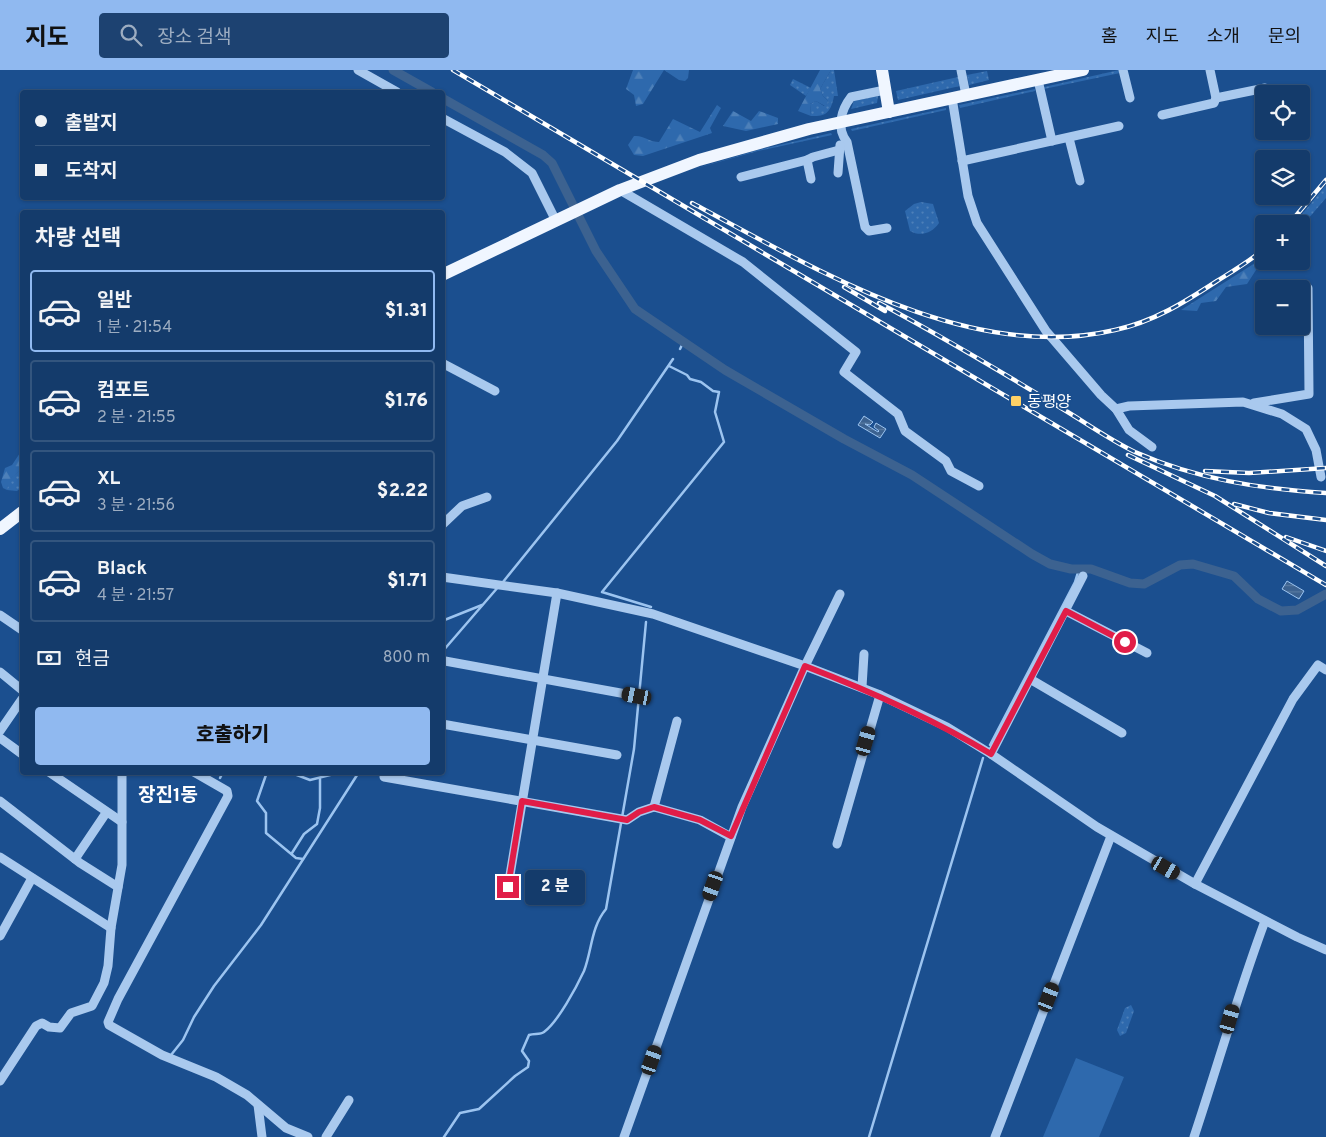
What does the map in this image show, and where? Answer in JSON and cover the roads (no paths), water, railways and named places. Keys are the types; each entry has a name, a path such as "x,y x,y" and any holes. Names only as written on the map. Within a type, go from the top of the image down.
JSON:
{"main road":[{"path":"882,70 889,112"},
{"path":"445,274 620,190 720,153 841,129 889,112 1083,70"},
{"path":"0,529 20,514"}],"street":[{"path":"358,70 393,90"},
{"path":"961,70 966,95"},
{"path":"1123,70 1130,98"},
{"path":"1162,115 1214,103 1216,98 1210,70"},
{"path":"1038,80 1052,141"},
{"path":"838,173 843,106 851,97 885,90"},
{"path":"1216,98 1255,90"},
{"path":"952,98 969,203 977,223 1046,331 1101,395 1116,409 1129,430 1152,447"},
{"path":"445,120 505,152 532,173 561,219"},
{"path":"962,160 1119,126"},
{"path":"841,129 847,142 865,228 869,231 887,228"},
{"path":"1069,138 1080,181"},
{"path":"741,177 839,150"},
{"path":"807,160 811,179"},
{"path":"620,190 743,262 856,352 844,372 898,414 905,431 946,461 951,471 979,486"},
{"path":"1116,409 1129,406 1177,404 1251,404 1309,394 1308,335"},
{"path":"445,365 495,392"},
{"path":"1251,404 1282,414 1306,429 1316,450 1321,478"},
{"path":"445,522 462,506 486,497"},
{"path":"991,754 1083,576"},
{"path":"445,577 557,593 653,614 880,694 948,727 1111,836 1195,884 1265,921 1326,950"},
{"path":"508,887 557,593"},
{"path":"624,1137 731,836 805,666 840,594"},
{"path":"1066,611 1147,652"},
{"path":"0,615 20,629"},
{"path":"862,687 864,654"},
{"path":"445,661 637,696"},
{"path":"1195,884 1293,699 1318,665 1326,670"},
{"path":"0,672 20,688"},
{"path":"1030,679 1122,733"},
{"path":"837,844 880,694"},
{"path":"0,731 20,702"},
{"path":"654,807 677,721"},
{"path":"445,725 617,755"},
{"path":"0,738 20,753"},
{"path":"53,775 106,813 122,822"},
{"path":"0,1081 36,1026 42,1023 49,1027 60,1028 71,1013 92,1006 106,975 111,947 111,928 122,864 122,775"},
{"path":"199,775 227,791 228,796 118,999 108,1022 109,1026 162,1054 216,1077 247,1095 292,1131 308,1137"},
{"path":"384,777 627,820 639,812 654,807 700,820 731,836"},
{"path":"0,800 76,859 118,887"},
{"path":"76,859 106,813"},
{"path":"995,1137 1111,836"},
{"path":"0,857 111,928"},
{"path":"0,936 32,878"},
{"path":"1194,1137 1227,1038 1238,993 1265,921"},
{"path":"326,1137 349,1100"},
{"path":"258,1105 262,1137"},
{"path":"283,1137 292,1131"}],"waterway":[{"path":"393,70 428,90"},
{"path":"445,100 543,155 552,163 596,251 635,309 725,370 844,439 912,475 1032,554 1050,564 1071,569 1091,569 1130,583 1144,584 1180,565 1193,564 1234,576 1258,599 1281,611 1297,610 1326,594"},
{"path":"680,349 683,343"},
{"path":"503,582 617,441 673,359"},
{"path":"651,607 602,592 724,442 715,412 719,392 713,391 701,382 690,379 687,375 669,366"},
{"path":"990,745 1075,582 1079,569"},
{"path":"445,649 499,586"},
{"path":"445,620 482,605"},
{"path":"444,1137 460,1113 479,1109 515,1076 528,1067 529,1061 522,1051 529,1035 542,1033 549,1027 567,1003 584,971 597,923 606,909 634,749 646,622"},
{"path":"869,1137 983,758"},
{"path":"266,775 257,801 266,813 266,833 296,858 303,859"},
{"path":"297,775 310,780 330,775"},
{"path":"171,1055 183,1040 194,1017 214,986 261,925 357,775"},
{"path":"292,853 304,834 317,824 320,808 320,779"}],"railway":[{"path":"453,70 1326,585"},
{"path":"1297,215 1326,180"},
{"path":"692,203 842,281 895,304 950,322 1005,334 1060,337 1115,330 1142,322 1181,304 1255,256"},
{"path":"844,287 885,311"},
{"path":"879,303 969,353 1135,452 1205,476 1277,489 1326,493"},
{"path":"1128,455 1215,496 1326,566"},
{"path":"1205,471 1249,473 1326,468"},
{"path":"1234,504 1269,513 1326,520"},
{"path":"1286,537 1326,551"}],"place":[{"name":"동평양","path":"1016,401"}],"district":[{"name":"장진1동","path":"168,794"}]}
